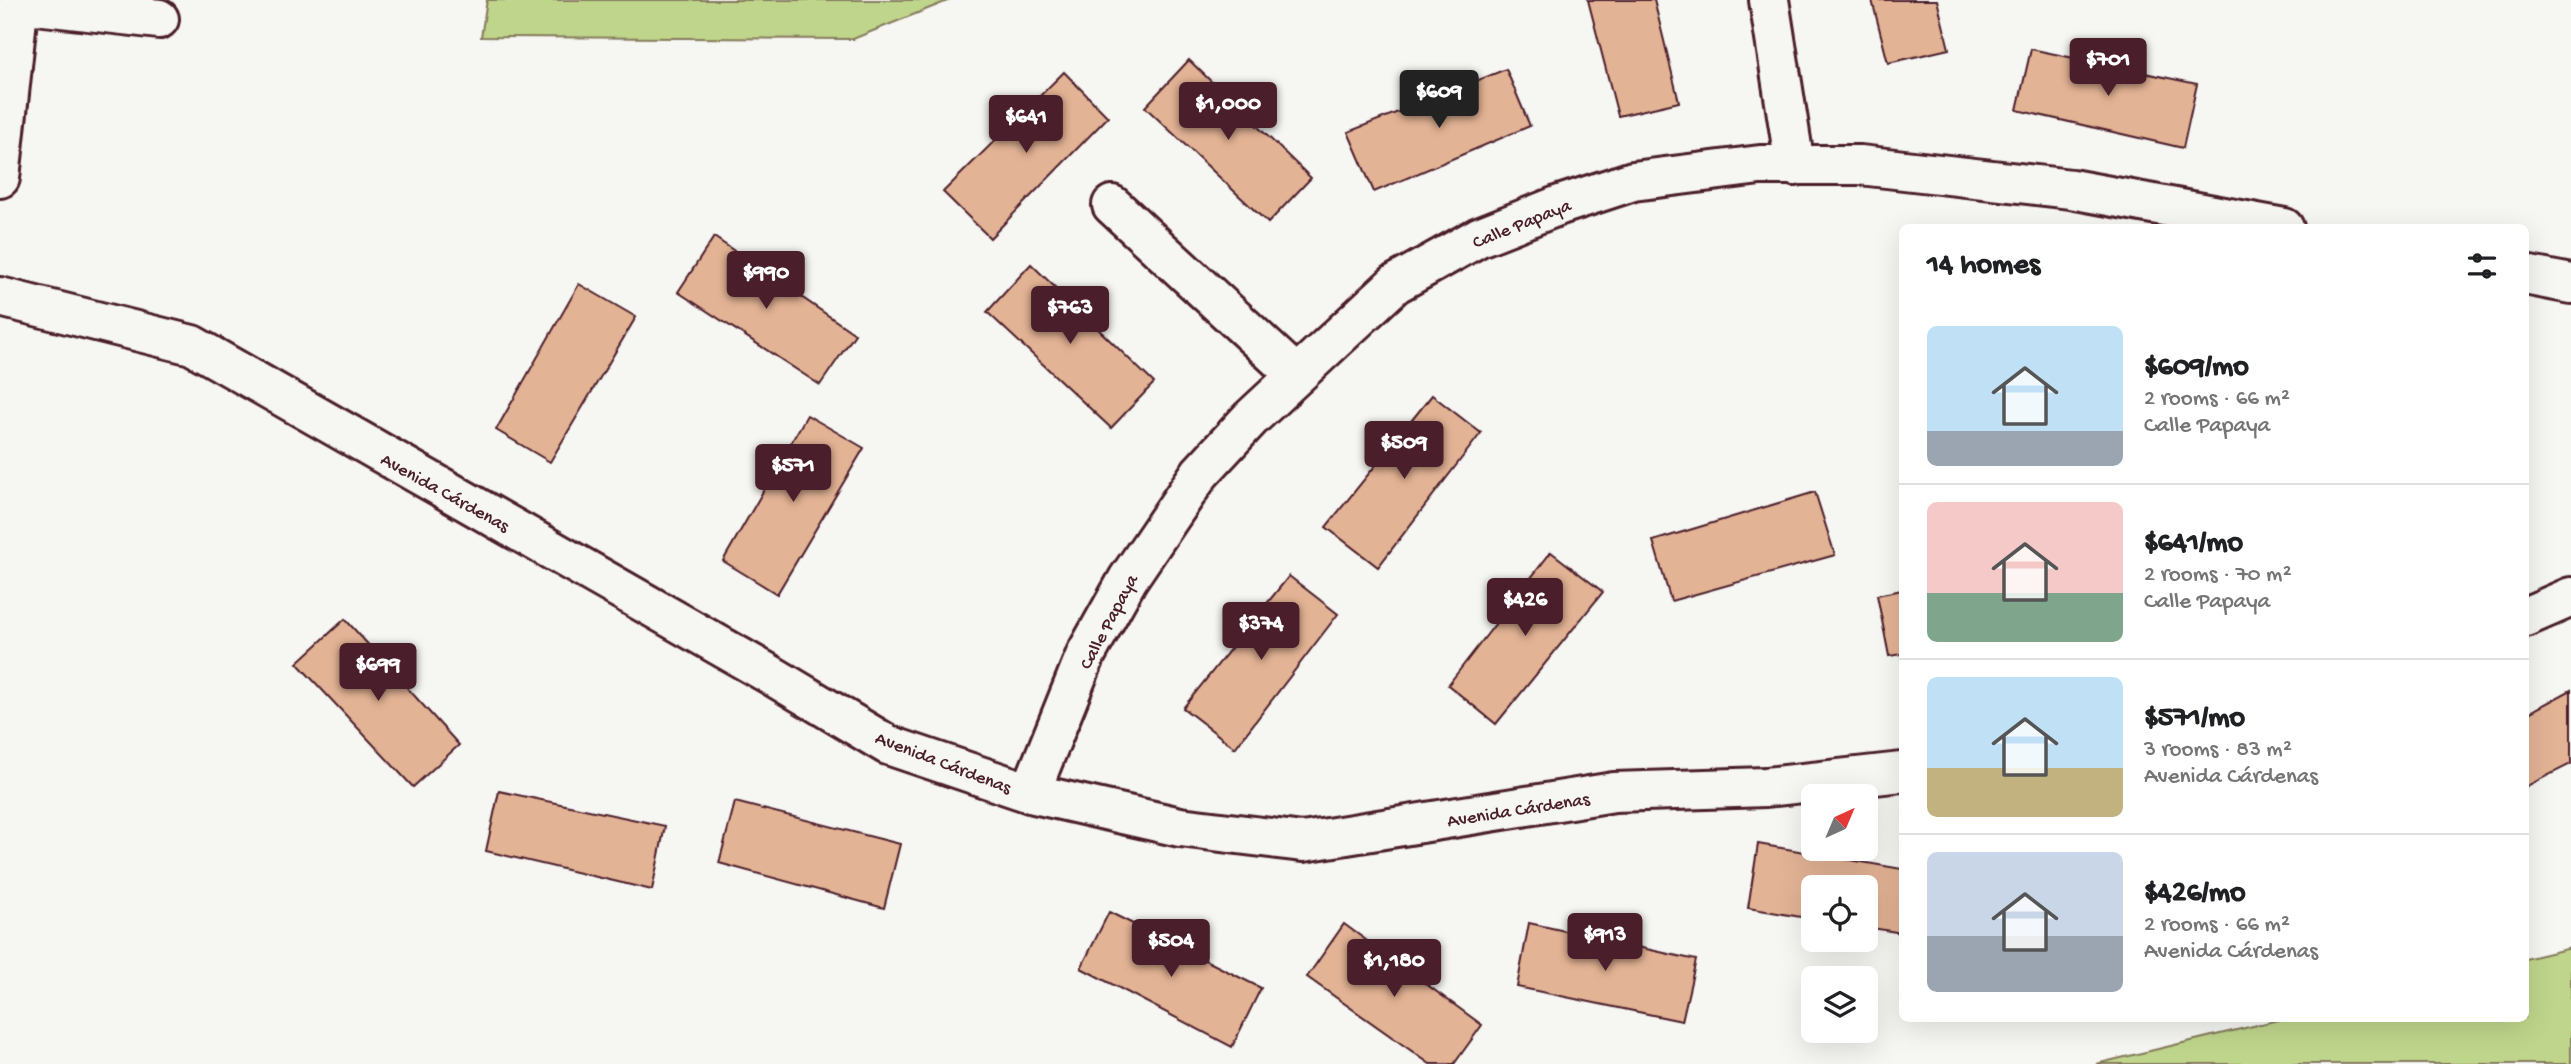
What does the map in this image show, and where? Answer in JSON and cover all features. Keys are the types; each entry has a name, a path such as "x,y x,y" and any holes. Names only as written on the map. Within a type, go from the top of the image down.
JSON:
{"street":[{"path":"1769,0 1795,166"},
{"path":"0,178 19,2 159,19"},
{"name":"Calle Papaya","path":"1030,793 1086,654 1128,579 1200,473 1251,418 1395,284 1479,237 1560,205 1633,181 1760,165 1860,165 2071,188 2263,224"},
{"path":"1112,205 1296,375"},
{"path":"2529,276 2571,284"},
{"name":"Avenida Cárdenas","path":"0,296 192,345 888,744 1030,793 1180,827 1303,842 1614,792 1766,787 1899,772"},
{"path":"2529,615 2571,597"}],"green space":[{"path":"487,0 950,0 853,39 481,37"},
{"path":"2571,948 2571,1064 2096,1064 2270,1022 2529,1022 2529,958"}],"building":[{"path":"1588,0 1654,0 1679,102 1618,116"},
{"path":"1872,0 1937,0 1949,49 1888,63"},
{"path":"2031,49 2197,84 2183,148 2017,110"},
{"path":"1189,60 1311,178 1268,223 1145,107"},
{"path":"1506,69 1530,126 1374,192 1348,132"},
{"path":"1064,72 1108,117 990,238 943,192"},
{"path":"714,237 855,334 820,385 678,292"},
{"path":"1031,264 1154,383 1111,428 987,312"},
{"path":"579,284 636,317 550,462 496,430"},
{"path":"1432,395 1481,433 1378,567 1326,527"},
{"path":"807,415 864,448 777,594 723,561"},
{"path":"1815,492 1835,555 1671,601 1653,541"},
{"path":"1551,552 1603,592 1496,724 1448,685"},
{"path":"1289,576 1338,614 1235,748 1183,708"},
{"path":"1899,591 1899,654 1889,656 1877,595"},
{"path":"345,619 459,745 413,787 297,663"},
{"path":"2571,690 2571,764 2529,785 2529,713"},
{"path":"499,791 665,826 652,890 486,851"},
{"path":"735,802 900,844 884,908 719,863"},
{"path":"1758,844 1801,851 1801,861 1856,861 1899,868 1899,932 1878,929 1878,875 1801,875 1801,917 1748,908"},
{"path":"1109,912 1261,988 1232,1047 1081,968"},
{"path":"1529,923 1696,960 1682,1021 1517,987"},
{"path":"1344,924 1482,1025 1454,1064 1430,1064 1307,977"}]}
